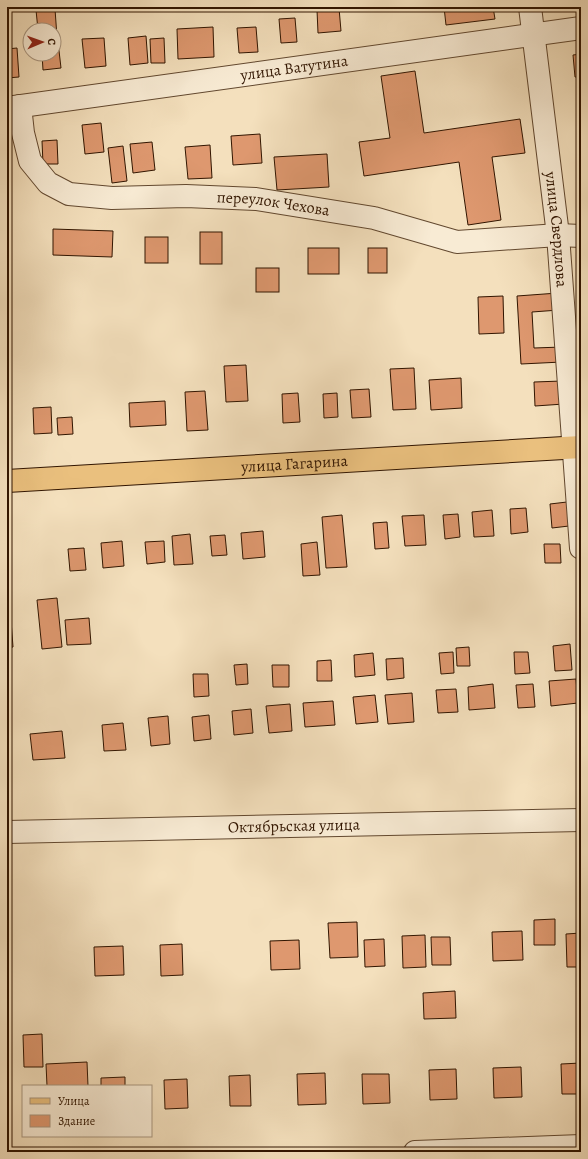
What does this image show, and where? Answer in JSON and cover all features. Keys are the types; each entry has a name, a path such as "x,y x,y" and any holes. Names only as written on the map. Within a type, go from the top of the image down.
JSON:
{"main road":[{"name":"улица Гагарина","path":"7,481 577,447"}],"street":[{"name":"улица Свердлова","path":"530,7 558,235 577,447 581,548"},
{"name":"улица Ватутина","path":"13,107 581,28"},
{"name":"переулок Чехова","path":"13,107 23,133 30,161 48,183 69,194 112,198 186,196 256,199 374,218 457,242 558,235 581,236"},
{"name":"Октябрьская улица","path":"7,832 581,820"},
{"path":"415,1152 581,1146"}],"building":[{"path":"214,7 231,7 231,9 214,10"},
{"path":"444,7 493,7 495,19 446,25"},
{"path":"339,8 341,31 318,33 317,10"},
{"path":"55,9 56,22 37,22 36,10"},
{"path":"295,18 297,42 281,43 279,19"},
{"path":"213,27 214,57 178,59 177,29"},
{"path":"256,27 258,52 239,53 237,28"},
{"path":"146,36 148,63 130,65 128,38"},
{"path":"104,38 106,66 85,68 82,39"},
{"path":"164,38 165,63 151,63 150,39"},
{"path":"17,48 19,77 7,78 7,49"},
{"path":"581,54 581,77 575,77 573,55"},
{"path":"42,62 60,62 61,68 43,70"},
{"path":"415,71 424,133 520,119 525,153 492,157 501,220 468,225 459,162 364,176 359,142 390,138 381,76"},
{"path":"101,123 104,152 85,154 82,125"},
{"path":"260,134 262,163 233,165 231,136"},
{"path":"57,140 58,164 43,164 42,141"},
{"path":"152,142 155,170 133,173 130,144"},
{"path":"210,145 212,178 188,179 185,147"},
{"path":"123,146 127,181 112,183 108,148"},
{"path":"327,154 329,187 277,190 274,157"},
{"path":"53,229 113,231 112,257 53,255"},
{"path":"200,232 222,232 222,264 200,264"},
{"path":"145,237 168,237 168,263 145,263"},
{"path":"308,248 339,248 339,274 308,274"},
{"path":"368,248 387,248 387,273 368,273"},
{"path":"256,268 279,268 279,292 256,292"},
{"path":"558,293 559,310 532,312 534,348 562,347 562,362 521,364 517,296"},
{"path":"503,296 504,333 479,334 478,297"},
{"path":"246,365 248,401 226,402 224,366"},
{"path":"414,368 416,409 393,410 390,369"},
{"path":"461,378 462,408 431,410 429,380"},
{"path":"562,381 564,404 535,406 534,382"},
{"path":"369,389 371,417 352,418 350,390"},
{"path":"205,391 208,430 187,431 185,392"},
{"path":"298,393 300,422 283,423 282,394"},
{"path":"337,393 338,417 324,418 323,394"},
{"path":"165,401 166,425 130,427 129,403"},
{"path":"51,407 52,433 34,434 33,408"},
{"path":"72,417 73,434 58,435 57,418"},
{"path":"567,502 569,526 552,528 550,504"},
{"path":"526,508 528,532 511,534 510,509"},
{"path":"492,510 494,536 474,537 472,512"},
{"path":"458,514 460,537 445,539 443,515"},
{"path":"342,515 347,567 326,568 322,517"},
{"path":"424,515 426,545 405,546 402,516"},
{"path":"387,522 389,548 375,549 373,523"},
{"path":"263,531 265,557 243,559 241,533"},
{"path":"190,534 193,564 174,565 172,536"},
{"path":"225,535 227,555 212,556 210,536"},
{"path":"122,541 124,566 103,568 101,543"},
{"path":"164,541 165,562 147,564 145,542"},
{"path":"317,542 320,575 303,576 301,544"},
{"path":"544,544 560,544 561,563 545,563"},
{"path":"84,548 86,570 70,571 68,549"},
{"path":"8,571 10,595 7,595"},
{"path":"57,598 62,647 42,649 37,600"},
{"path":"10,607 13,647 7,648 7,608"},
{"path":"89,618 91,644 67,645 65,620"},
{"path":"570,644 572,670 555,671 553,646"},
{"path":"469,647 470,666 457,666 456,648"},
{"path":"453,652 454,673 441,674 439,653"},
{"path":"514,652 528,652 530,673 515,674"},
{"path":"373,653 375,675 355,677 354,655"},
{"path":"403,658 404,678 387,680 386,659"},
{"path":"331,660 332,681 317,681 317,661"},
{"path":"247,664 248,684 236,685 234,665"},
{"path":"272,665 289,665 289,687 273,687"},
{"path":"193,674 208,674 209,696 194,697"},
{"path":"576,679 578,703 551,706 549,681"},
{"path":"493,684 495,708 469,710 468,687"},
{"path":"533,684 535,707 518,708 516,685"},
{"path":"456,689 458,712 438,713 436,690"},
{"path":"412,693 414,722 388,724 385,695"},
{"path":"375,695 378,722 356,724 353,697"},
{"path":"333,701 335,725 305,727 303,703"},
{"path":"290,704 292,731 269,733 266,706"},
{"path":"251,709 253,733 234,735 232,711"},
{"path":"209,715 211,739 194,741 192,717"},
{"path":"168,716 170,744 151,746 148,718"},
{"path":"10,719 11,736 7,737 7,720"},
{"path":"123,723 126,750 104,751 102,725"},
{"path":"62,731 65,758 33,760 30,734"},
{"path":"555,919 555,945 534,945 534,920"},
{"path":"357,922 358,957 330,958 328,923"},
{"path":"522,931 523,960 493,961 492,932"},
{"path":"581,933 581,967 567,967 566,934"},
{"path":"425,935 426,967 403,968 402,936"},
{"path":"431,937 450,937 451,965 432,965"},
{"path":"384,939 385,966 365,967 364,940"},
{"path":"299,940 300,969 271,970 270,941"},
{"path":"182,944 183,975 161,976 160,945"},
{"path":"123,946 124,975 95,976 94,947"},
{"path":"9,949 10,983 7,983 7,950"},
{"path":"455,991 456,1018 424,1019 423,993"},
{"path":"42,1034 43,1067 24,1067 23,1035"},
{"path":"87,1062 88,1085 47,1085 46,1064"},
{"path":"581,1063 581,1094 562,1094 561,1064"},
{"path":"521,1067 522,1097 494,1098 493,1068"},
{"path":"456,1069 457,1099 430,1100 429,1070"},
{"path":"325,1073 326,1104 298,1105 297,1074"},
{"path":"362,1074 389,1074 390,1103 363,1104"},
{"path":"250,1075 251,1106 230,1106 229,1076"},
{"path":"125,1077 125,1085 101,1085 101,1078"},
{"path":"187,1079 188,1108 165,1109 164,1080"},
{"path":"7,1084 9,1084 10,1114 7,1114"}]}
